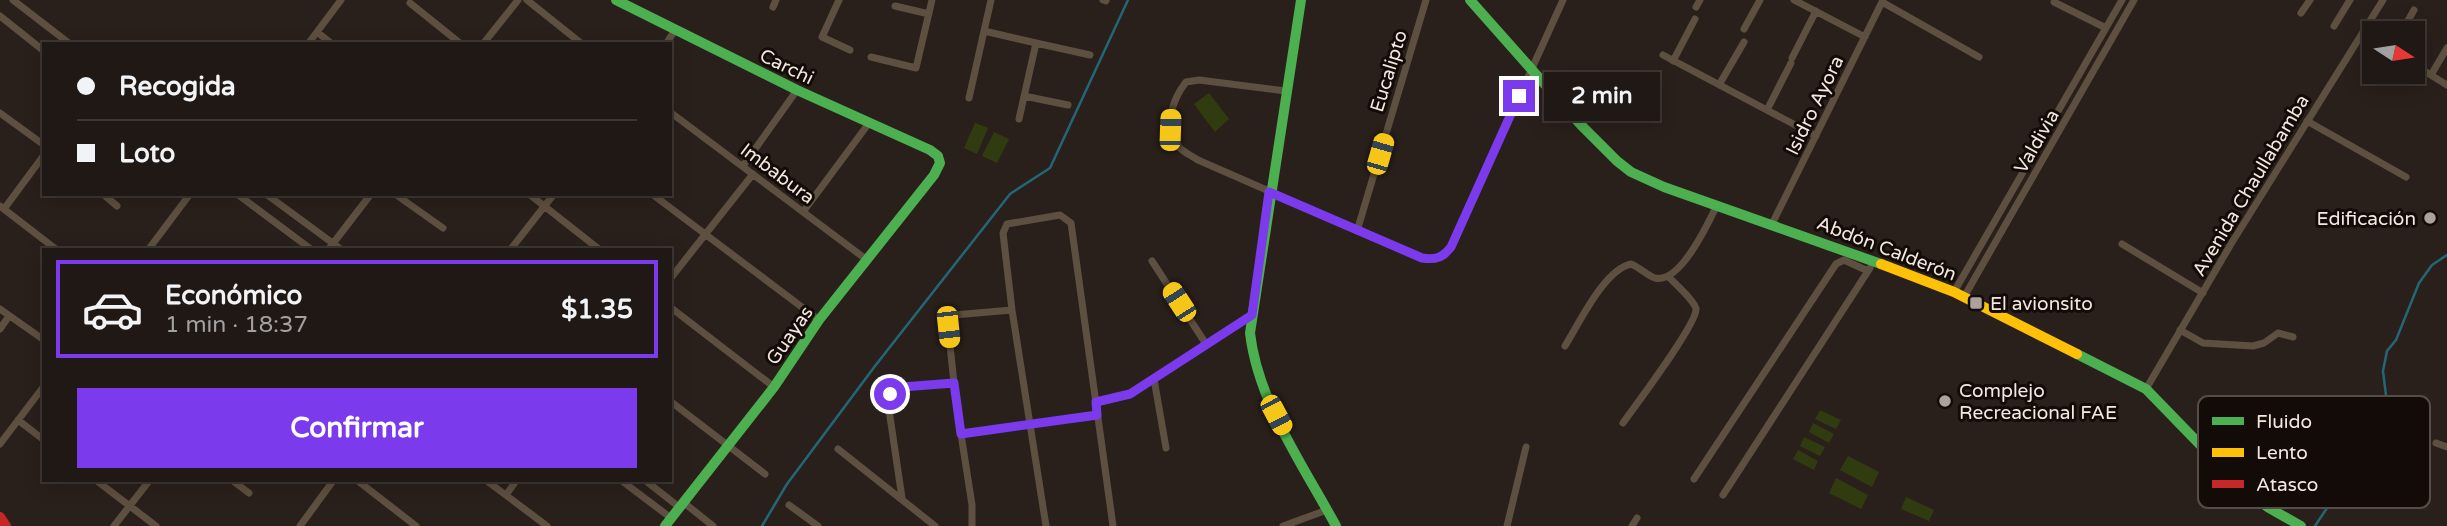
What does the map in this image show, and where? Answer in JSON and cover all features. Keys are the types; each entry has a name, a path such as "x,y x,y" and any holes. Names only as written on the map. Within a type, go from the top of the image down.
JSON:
{"street":[{"path":"13,0 67,42"},
{"path":"310,42 341,0"},
{"path":"486,42 517,0"},
{"path":"527,0 580,42"},
{"name":"Carchi","path":"615,0 797,90 930,150 938,156 940,163"},
{"path":"839,0 822,37 850,50"},
{"path":"871,57 916,68 932,0"},
{"path":"969,98 991,0"},
{"path":"1301,0 1269,192 1251,333 1253,358 1265,395 1336,526"},
{"name":"Eucalipto","path":"1357,231 1426,0"},
{"name":"Abdón Calderón","path":"1470,0 1617,162 1631,172 1659,185 1835,246 1871,266 1959,295 2146,389 2198,441"},
{"path":"1286,91 1199,80 1186,82 1178,92 1171,111 1170,130 1179,147 1198,160 1357,231 1422,258 1434,259 1444,255 1451,247 1563,0"},
{"path":"1744,29 1760,0"},
{"path":"1794,0 1865,37"},
{"name":"Valdivia","path":"1959,295 2122,0"},
{"name":"Valdivia","path":"1959,295 2134,0"},
{"path":"2301,13 2310,0"},
{"path":"2334,26 2350,0"},
{"name":"Avenida Chaullabamba","path":"2370,21 2384,0"},
{"path":"1883,1 1979,57"},
{"name":"Isidro Ayora","path":"1772,225 1883,1"},
{"path":"2054,2 2105,28"},
{"path":"410,3 459,42"},
{"path":"895,6 929,14"},
{"path":"2408,21 2414,10"},
{"path":"1767,110 1816,11"},
{"path":"0,16 42,49"},
{"path":"1673,61 1695,19"},
{"path":"667,42 675,30"},
{"path":"984,31 1090,55"},
{"path":"317,32 330,42"},
{"name":"Avenida Chaullabamba","path":"2146,389 2362,34"},
{"path":"1719,85 1744,42"},
{"path":"1019,119 1036,43"},
{"path":"2431,75 2447,48"},
{"path":"1662,55 1816,135"},
{"path":"2426,72 2447,85"},
{"path":"2080,74 2089,79"},
{"path":"743,166 797,90"},
{"path":"1024,96 1068,105"},
{"path":"0,113 42,144"},
{"name":"Imbabura","path":"672,113 867,260"},
{"path":"2307,121 2406,177"},
{"path":"803,212 869,123"},
{"path":"42,158 2,208 54,248"},
{"name":"Guayas","path":"668,522 774,387 819,320 934,175 940,163"},
{"path":"672,276 753,174"},
{"path":"105,196 117,206"},
{"path":"150,248 188,196"},
{"path":"240,196 309,248"},
{"path":"268,196 331,247 370,196"},
{"path":"398,196 443,228"},
{"path":"532,196 597,248"},
{"path":"512,248 552,196"},
{"path":"655,196 819,320"},
{"path":"1565,345 1609,276 1624,265 1631,264 1654,278 1668,276 1689,256 1717,205"},
{"path":"1046,526 1012,310 1003,233 1007,224 1060,215 1071,223 1113,526"},
{"path":"2122,244 2203,293"},
{"path":"1694,479 1839,261 1835,246"},
{"path":"1152,261 1206,344"},
{"path":"1723,495 1871,266 1839,261"},
{"path":"1623,423 1695,315 1694,303 1668,276"},
{"path":"0,309 42,339"},
{"path":"672,309 774,387"},
{"path":"972,526 972,505 948,327 950,317 954,315 1012,310"},
{"path":"1096,402 1130,394 1252,315"},
{"path":"0,329 9,316"},
{"path":"2180,330 2203,342 2253,346 2264,344 2278,334 2293,337"},
{"path":"1154,379 1166,448"},
{"path":"902,498 888,403 890,394 902,387 954,383"},
{"path":"0,444 42,389"},
{"path":"672,403 765,474"},
{"path":"961,434 1097,415"},
{"path":"18,420 42,438"},
{"path":"2436,443 2447,447"},
{"path":"1507,526 1526,447"},
{"path":"838,450 935,526"},
{"path":"98,482 156,526"},
{"path":"114,526 148,482"},
{"path":"234,482 249,493"},
{"path":"300,526 332,482"},
{"path":"359,482 416,526"},
{"path":"488,482 547,526"},
{"path":"506,495 515,482"},
{"path":"622,482 668,522"},
{"path":"648,482 713,526"},
{"path":"789,505 818,526"},
{"name":"Abdón Calderón","path":"2270,508 2301,526"},
{"path":"1283,526 1327,510"},
{"path":"0,517 6,526"},
{"path":"1632,526 1637,518"}],"green space":[{"path":"1209,93 1229,119 1215,132 1194,104"},
{"path":"975,123 988,128 977,154 964,148"},
{"path":"994,132 1009,139 997,163 982,156"},
{"path":"1820,410 1841,420 1836,429 1815,419"},
{"path":"1813,423 1834,434 1829,443 1809,432"},
{"path":"1804,437 1825,447 1820,456 1800,446"},
{"path":"1798,450 1818,461 1814,470 1793,459"},
{"path":"1848,456 1879,472 1872,487 1840,470"},
{"path":"1836,478 1868,495 1861,509 1829,493"},
{"path":"1906,497 1934,510 1929,521 1901,509"}],"waterway":[{"path":"762,526 787,484 875,366 1010,194 1050,168 1128,0"},
{"path":"2386,396 2383,371 2387,351 2396,340 2419,283 2432,265 2447,255"},
{"path":"2315,526 2327,508"}],"traffic: fast":[{"path":"616,0 797,90 930,150 938,156 940,163 934,175 819,320 774,387 665,526"},
{"path":"1301,0 1250,333 1262,384 1272,408 1336,526"},
{"path":"1470,0 1580,124 1631,172 1664,187 1881,264"},
{"path":"2077,354 2146,389 2198,443"},
{"path":"2269,508 2301,526"}],"traffic: slow":[{"path":"1881,264 1954,292 2077,354"}],"traffic: jam":[{"path":"0,517 6,526"}],"place":[{"name":"Edificación","path":"2430,218"},
{"name":"El avionsito","path":"1976,303"},
{"name":"Complejo Recreacional FAE","path":"1945,401"}],"route":[{"path":"890,394 902,387 954,383 961,434 1097,415 1096,402 1130,394 1252,315 1269,192 1422,258 1434,259 1444,255 1451,247 1519,96"}]}
